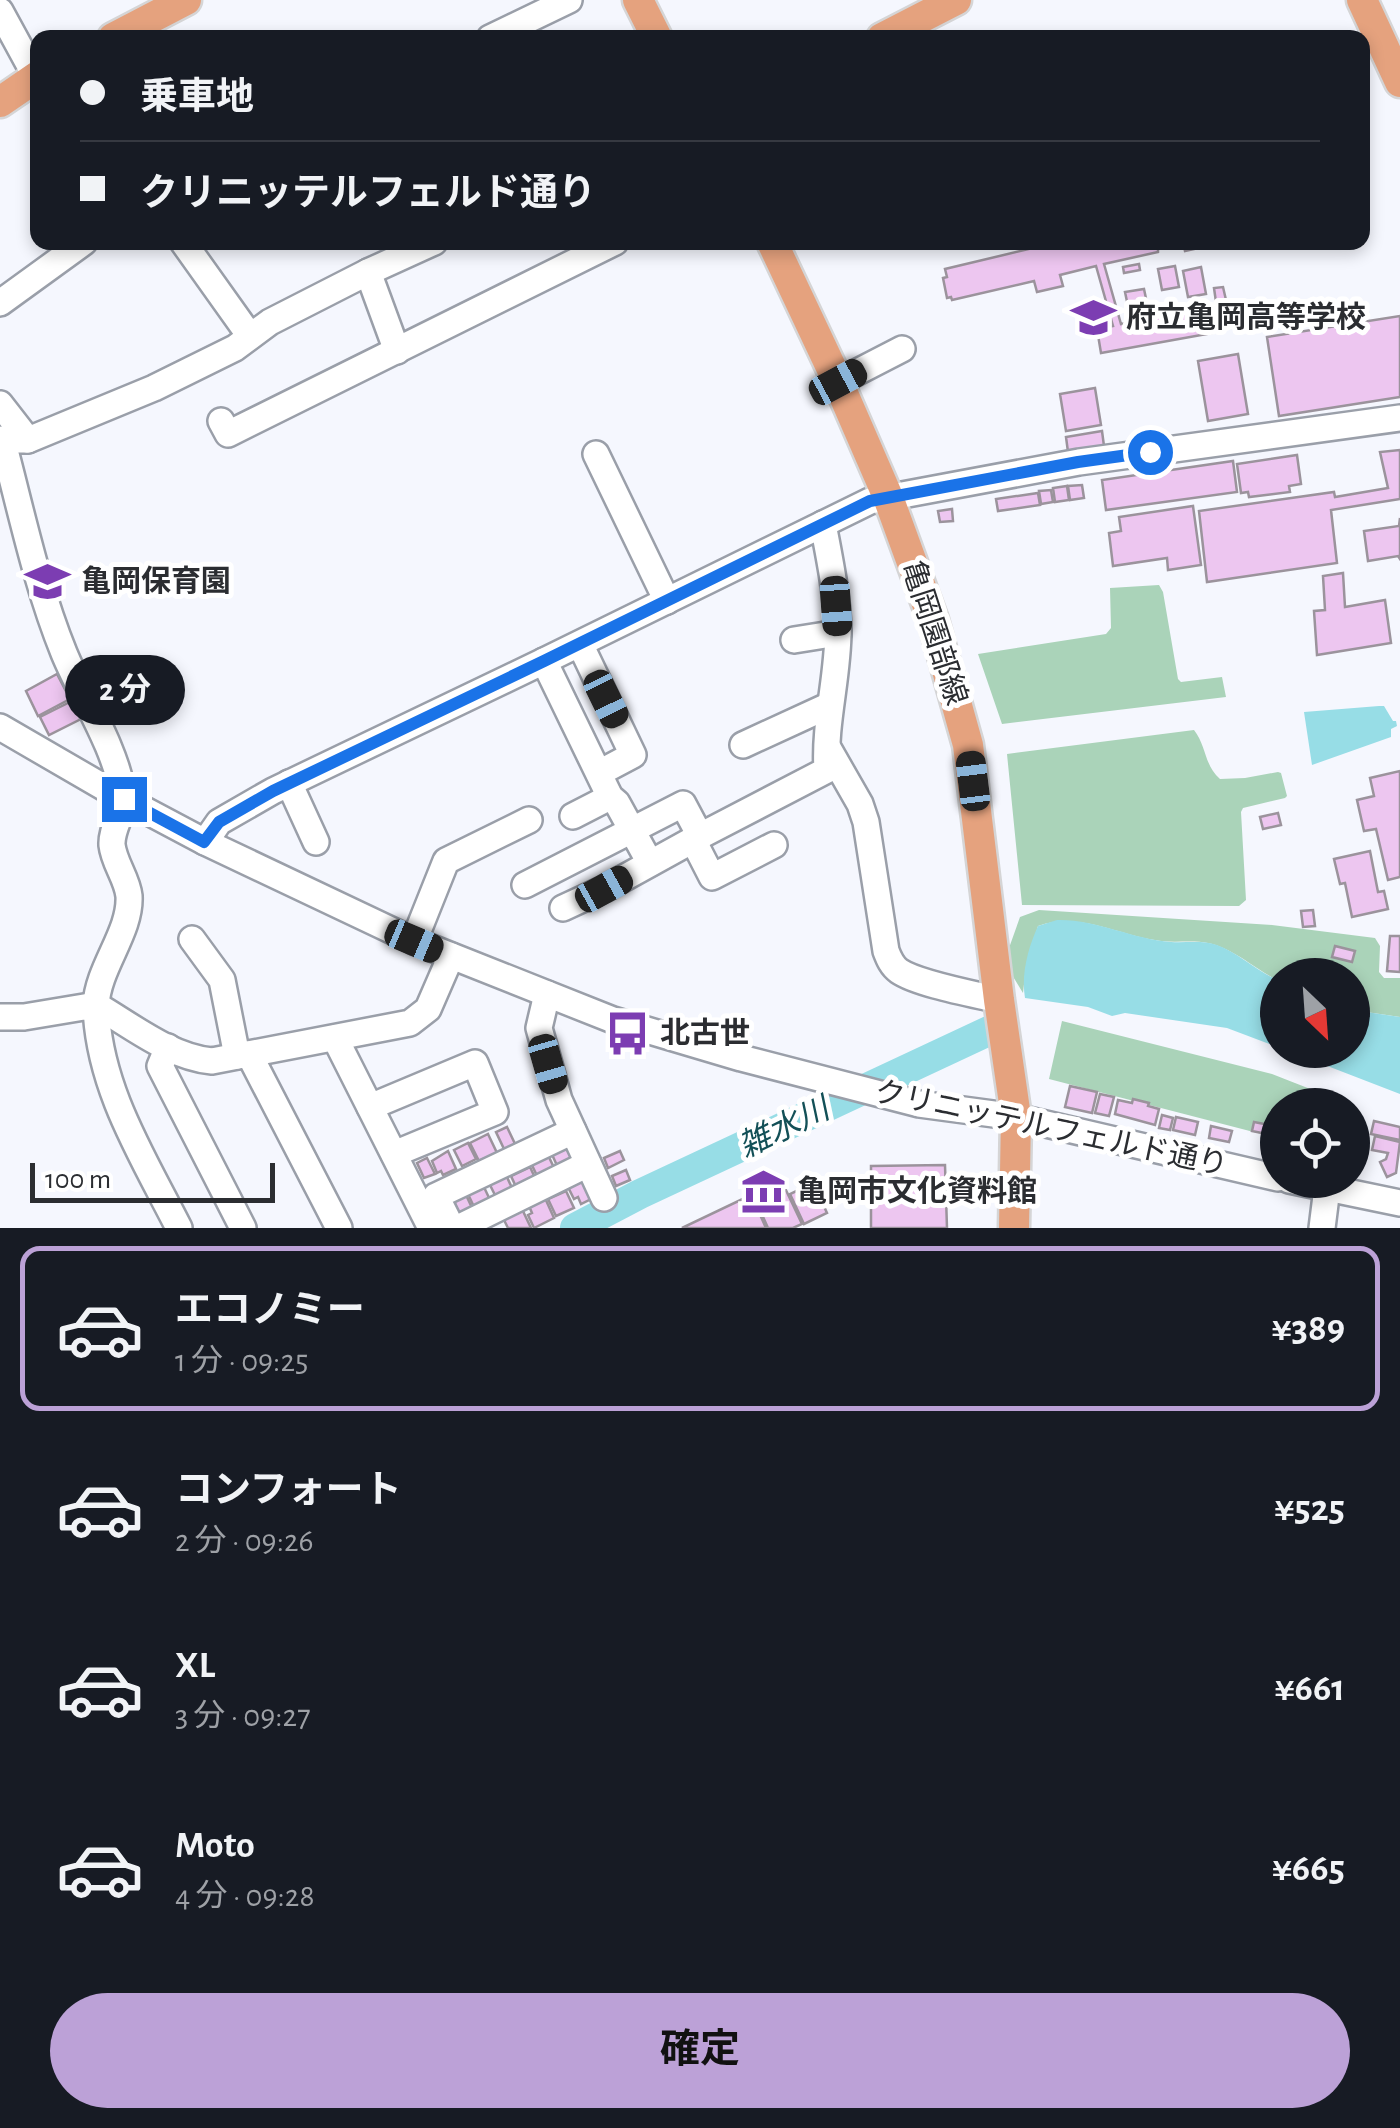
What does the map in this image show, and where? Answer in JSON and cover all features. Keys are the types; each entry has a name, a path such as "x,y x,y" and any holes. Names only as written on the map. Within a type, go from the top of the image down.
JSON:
{"main road":[{"path":"128,30 186,0"},
{"path":"638,0 653,30"},
{"path":"898,30 956,0"},
{"path":"1362,0 1400,82"},
{"path":"0,102 30,81"},
{"name":"亀岡園部線","path":"776,250 888,497 933,620 968,744 1016,1117 1014,1228"}],"street":[{"path":"507,30 570,0"},
{"path":"0,10 30,64"},
{"path":"0,303 73,250"},
{"path":"188,250 250,336"},
{"path":"10,440 154,388 235,348 270,322 416,250"},
{"path":"221,421 228,434 599,250"},
{"path":"368,272 397,351"},
{"path":"838,382 902,349"},
{"path":"0,404 45,599 64,652 118,772 124,799 113,829 112,848 129,899 127,916 97,987 98,1042 116,1102 179,1228"},
{"path":"204,842 219,822 290,783 870,501 1078,462 1400,418"},
{"path":"596,454 667,600"},
{"path":"563,908 827,770 825,744 838,632 834,579 823,524"},
{"path":"794,640 838,632"},
{"path":"580,644 633,755 599,772"},
{"path":"544,661 610,797 650,863"},
{"path":"743,746 830,705"},
{"name":"クリニッテルフェルド通り","path":"0,727 204,842 414,941 614,1020 740,1058 919,1104 1016,1117 1260,1174"},
{"path":"825,744 860,804 866,822 890,962 900,972 936,985 999,1000"},
{"path":"290,783 316,842"},
{"path":"573,816 610,797"},
{"path":"525,885 683,804 712,877 774,845"},
{"path":"414,941 446,862 529,820"},
{"path":"192,938 222,980 243,1055 338,1228"},
{"path":"0,1017 96,1005 168,1047 194,1059 212,1061 410,1023 428,1008 450,956"},
{"path":"548,994 538,1028 559,1100 604,1198"},
{"path":"335,1038 431,1228"},
{"path":"168,1047 160,1066 237,1226"},
{"path":"370,1107 475,1062 495,1112 394,1154"},
{"path":"573,1131 436,1196 455,1228 588,1164"},
{"path":"1370,1197 1400,1203"},
{"path":"1322,1228 1326,1198"}],"green space":[{"path":"1159,585 1178,679 1181,682 1222,677 1226,697 1002,724 978,654 1106,634 1111,628 1110,588"},
{"path":"1194,730 1220,779 1281,773 1285,798 1243,808 1241,812 1246,900 1239,906 1022,905 1007,754"},
{"path":"1039,910 1272,925 1375,938 1380,946 1379,972 1384,978 1400,978 1400,1017 1370,1013 1370,958 1260,958 1260,969 1235,954 1202,942 1161,941 1069,921 1038,926 1023,993 1004,962 1020,917"},
{"path":"1062,1021 1272,1074 1308,1088 1260,1088 1260,1134 1049,1079"}],"water":[{"path":"1384,706 1396,721 1391,737 1312,765 1304,712"},
{"path":"1057,920 1086,923 1157,940 1212,943 1232,952 1260,969 1260,1041 1227,1028 1125,1013 1112,1016 1088,1007 1025,998 1028,952 1038,926"},
{"path":"1370,1013 1400,1017 1400,1094 1333,1068 1370,1068"}],"building":[{"path":"1025,250 1158,250 1104,264 1121,324 1214,307 1218,332 1101,353 1097,329 1113,326 1096,266 1060,275 1063,286 1037,292 1034,281 952,300 947,298 945,269"},
{"path":"1139,264 1140,270 1124,273 1123,267"},
{"path":"1175,266 1179,287 1162,290 1158,269"},
{"path":"1201,267 1206,294 1188,297 1183,271"},
{"path":"1223,287 1226,300 1216,302 1214,288"},
{"path":"1144,289 1148,308 1129,311 1125,292"},
{"path":"1400,316 1400,397 1279,416 1267,337"},
{"path":"1238,354 1248,414 1208,421 1198,361"},
{"path":"1095,388 1101,425 1066,431 1060,394"},
{"path":"1102,431 1104,446 1068,452 1066,437"},
{"path":"1400,450 1400,499 1331,510 1337,563 1207,582 1199,511 1388,488 1380,452"},
{"path":"1297,455 1301,484 1289,486 1290,492 1249,497 1248,492 1241,493 1237,464"},
{"path":"1233,461 1237,492 1106,510 1102,480"},
{"path":"1082,485 1084,498 1070,500 1068,486"},
{"path":"1067,486 1069,500 1055,502 1053,488"},
{"path":"1051,490 1053,502 1041,504 1039,491"},
{"path":"1038,493 1040,505 998,511 996,499"},
{"path":"1193,506 1201,565 1168,570 1167,558 1113,566 1109,533 1121,531 1119,517"},
{"path":"952,509 953,521 940,522 938,511"},
{"path":"1400,518 1400,559 1398,556 1368,561 1364,531 1399,526"},
{"path":"1343,573 1345,607 1385,600 1391,643 1317,655 1314,611 1325,610 1323,576"},
{"path":"57,674 70,699 38,716 26,691"},
{"path":"72,701 81,719 49,735 40,717"},
{"path":"1400,771 1400,877 1388,880 1376,829 1364,831 1357,800 1374,796 1370,778"},
{"path":"1278,813 1281,825 1263,829 1260,817"},
{"path":"1370,851 1378,892 1384,891 1388,909 1352,917 1345,883 1340,884 1334,859"},
{"path":"1313,910 1315,926 1303,927 1301,911"},
{"path":"1390,936 1400,936 1400,972 1387,971"},
{"path":"1335,946 1355,951 1353,958 1332,957"},
{"path":"1070,1086 1097,1092 1092,1113 1065,1107"},
{"path":"1100,1094 1114,1097 1109,1116 1095,1113"},
{"path":"1133,1099 1159,1109 1155,1125 1115,1114 1118,1100 1132,1103"},
{"path":"1162,1115 1173,1118 1170,1130 1159,1128"},
{"path":"1176,1117 1198,1122 1195,1135 1173,1130"},
{"path":"1374,1121 1400,1127 1400,1140 1371,1134"},
{"path":"1254,1122 1260,1123 1260,1133 1252,1131"},
{"path":"1211,1126 1232,1131 1229,1142 1209,1138"},
{"path":"507,1127 516,1146 505,1151 496,1132"},
{"path":"488,1134 497,1153 479,1161 470,1143"},
{"path":"1375,1136 1400,1142 1396,1173 1387,1177 1380,1162 1388,1153 1372,1150"},
{"path":"569,1142 578,1161 559,1170 550,1150"},
{"path":"468,1143 476,1159 462,1166 454,1150"},
{"path":"448,1151 456,1169 443,1175 441,1171 437,1173 432,1161"},
{"path":"620,1151 624,1160 608,1168 604,1158"},
{"path":"547,1153 556,1172 539,1180 530,1161"},
{"path":"427,1158 435,1174 424,1178 417,1163"},
{"path":"945,1165 947,1228 871,1228 871,1166"},
{"path":"530,1167 537,1182 518,1191 511,1176"},
{"path":"626,1170 630,1180 616,1186 612,1176"},
{"path":"506,1175 512,1188 498,1201 489,1183"},
{"path":"587,1178 593,1198 581,1204 568,1187"},
{"path":"813,1183 827,1213 804,1224 790,1194"},
{"path":"483,1185 491,1202 475,1209 467,1192"},
{"path":"784,1186 802,1224 768,1228 755,1199"},
{"path":"566,1191 574,1208 556,1216 548,1199"},
{"path":"466,1195 474,1212 455,1221 451,1212 457,1209 454,1201"},
{"path":"751,1195 766,1228 682,1228"},
{"path":"545,1198 554,1218 534,1228 529,1206"},
{"path":"522,1209 531,1228 508,1228 504,1220"}],"waterway":[{"name":"雑水川","path":"575,1228 993,1029"}],"place":[{"name":"府立亀岡高等学校","path":"1093,318"},
{"name":"亀岡保育園","path":"48,582"},
{"name":"北古世","path":"627,1034"},
{"name":"亀岡市文化資料館","path":"764,1192"}],"route":[{"path":"124,799 204,842 219,822 273,791 870,501 1150,452"}]}
